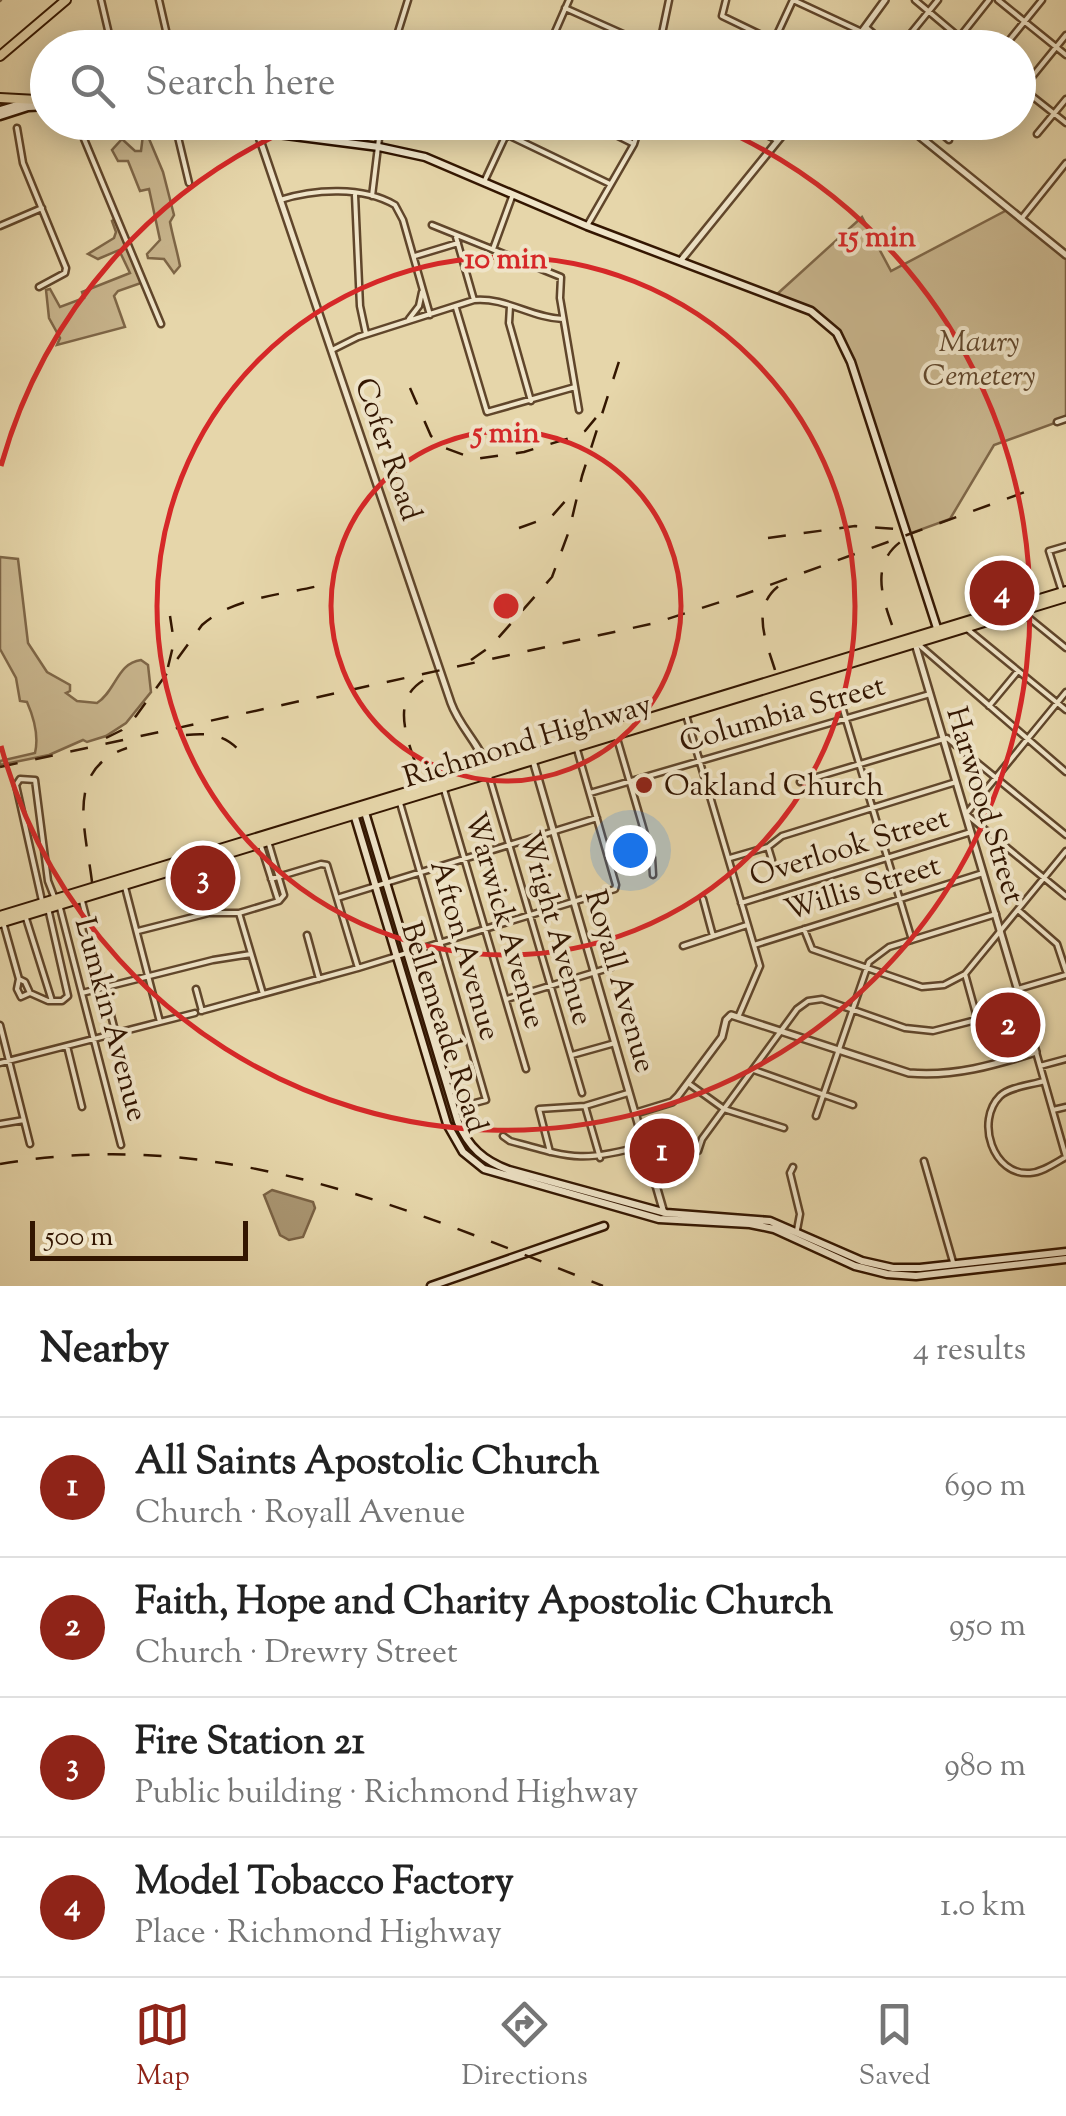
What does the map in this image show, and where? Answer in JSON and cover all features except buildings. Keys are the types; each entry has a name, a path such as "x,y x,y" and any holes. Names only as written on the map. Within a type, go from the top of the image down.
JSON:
{"main road":[{"path":"0,53 58,0"},
{"path":"0,53 66,0"},
{"path":"0,98 30,100"},
{"path":"0,113 30,102"},
{"path":"0,113 30,107"},
{"path":"329,140 415,153 588,226 812,311 836,332 852,362 939,634"},
{"name":"Richmond Highway","path":"1,920 1065,594"},
{"name":"Bellemeade Road","path":"364,810 458,1122 474,1149 504,1168 623,1206"},
{"name":"Bellemeade Road","path":"354,814 447,1124 462,1152 493,1174 623,1206"},
{"name":"Richmond Highway","path":"1,920 45,906"},
{"path":"623,1206 665,1216 764,1226 856,1266 887,1274 916,1276 1066,1255"},
{"path":"665,1216 755,1218 797,1230 877,1265 955,1268"},
{"path":"432,1286 604,1226"}],"street":[{"path":"101,0 108,30"},
{"path":"159,0 166,30"},
{"path":"399,30 408,0"},
{"path":"556,30 569,0"},
{"path":"663,30 669,0"},
{"path":"726,0 722,16 752,30"},
{"path":"779,30 793,0 864,30 885,0"},
{"path":"915,0 951,30"},
{"path":"913,30 938,0"},
{"path":"966,30 990,0"},
{"path":"998,0 1034,30"},
{"path":"1018,30 1042,0"},
{"path":"565,8 613,30"},
{"path":"1036,31 1066,55"},
{"path":"1036,69 1066,34"},
{"path":"1036,99 1066,123"},
{"path":"1038,134 1066,99"},
{"path":"18,128 23,163 66,269 39,286"},
{"path":"84,140 161,324"},
{"path":"178,140 189,183"},
{"name":"Cofer Road","path":"260,140 451,703 479,746 488,772"},
{"path":"372,196 379,140"},
{"path":"484,183 503,140"},
{"path":"518,140 610,184"},
{"path":"626,140 634,144"},
{"path":"588,226 635,140"},
{"path":"682,260 778,140"},
{"path":"924,140 1066,255"},
{"path":"1021,219 1066,163"},
{"path":"280,200 324,190 389,201 399,210 430,315"},
{"path":"355,194 360,306 366,334"},
{"path":"493,249 513,194"},
{"path":"0,226 42,208"},
{"path":"432,225 562,277 563,318 579,410"},
{"path":"456,235 474,300"},
{"path":"414,256 458,243"},
{"path":"405,322 419,306 422,287"},
{"path":"332,350 366,334 474,300 493,300 542,318 563,318"},
{"path":"455,306 488,412 575,388"},
{"path":"510,306 508,323 530,401"},
{"path":"1057,422 1066,419"},
{"path":"1065,594 1049,551 1066,546"},
{"path":"1019,609 1066,648"},
{"path":"965,626 1066,710"},
{"path":"915,642 1066,772"},
{"name":"Harwood Street","path":"915,642 1066,1157"},
{"path":"920,660 922,654 928,654"},
{"path":"989,706 1018,671"},
{"path":"1066,692 966,814 1066,896"},
{"name":"Columbia Street","path":"590,793 930,694"},
{"path":"842,703 912,940"},
{"path":"684,712 760,971 739,1015"},
{"path":"616,733 654,875"},
{"path":"800,782 943,738 1066,835"},
{"path":"0,1063 358,968 616,888 576,745"},
{"name":"Royall Avenue","path":"533,758 665,1216"},
{"name":"Wright Avenue","path":"488,772 582,1093"},
{"name":"Lumkin Avenue","path":"34,866 16,786 20,779 35,780 46,864 121,1145"},
{"path":"728,859 768,847 782,836 956,782"},
{"name":"Warwick Avenue","path":"443,786 526,1070"},
{"name":"Afton Avenue","path":"398,800 486,1100 470,1104"},
{"path":"337,898 597,818"},
{"name":"Overlook Street","path":"741,903 971,832"},
{"path":"137,932 209,913 239,913 279,901 284,897 263,840"},
{"path":"263,840 279,901"},
{"path":"768,847 772,860"},
{"path":"804,929 812,950 922,987 944,985 964,974 1066,851"},
{"path":"1,920 19,979 30,993 65,1000 68,992 34,866 46,864"},
{"path":"271,879 326,864 358,968"},
{"name":"Willis Street","path":"753,945 983,873"},
{"path":"123,882 160,1022"},
{"path":"81,895 129,1086"},
{"path":"703,899 713,936"},
{"path":"1018,910 1057,944 1066,973 1018,989"},
{"path":"239,913 263,994"},
{"path":"816,1116 865,968 884,949 996,914"},
{"path":"25,915 52,1000"},
{"name":"Overlook Street","path":"683,946 748,925"},
{"path":"306,935 319,979"},
{"path":"82,993 250,954"},
{"path":"506,1000 612,967"},
{"path":"964,974 978,1021"},
{"path":"19,979 17,989 21,997 30,993"},
{"path":"196,989 199,1011"},
{"path":"698,1151 702,1140 801,1005 819,998 920,1030 945,1029 1023,1008"},
{"path":"636,1113 674,1100 722,1038 727,1017 739,1015 900,1071 935,1074 979,1069 1036,1052"},
{"path":"0,1025 30,1144"},
{"path":"570,1055 615,1043"},
{"path":"68,1046 82,1107"},
{"path":"1040,1066 1066,1059"},
{"path":"753,1070 853,1106"},
{"path":"1044,1081 1004,1092 994,1106 990,1137 994,1154 1005,1167 1031,1173 1066,1157"},
{"path":"688,1083 724,1109 784,1128"},
{"path":"550,1152 539,1109 585,1106 630,1092"},
{"path":"585,1106 600,1158"},
{"path":"1053,1110 1066,1107"},
{"path":"0,1124 24,1120"},
{"path":"504,1136 576,1158 600,1158 645,1144"},
{"path":"924,1162 955,1268"},
{"path":"793,1167 790,1173 800,1214 797,1230"}],"green space":[{"path":"123,140 135,151 141,151 142,140 150,140 163,172 174,215 170,222 180,266 174,273 164,259 148,258 147,254 160,240 149,189 140,191 128,161 118,161 112,150"},
{"name":"Maury Cemetery","path":"1009,209 1066,256 1066,419 994,445 950,519 906,535 841,340 822,318 775,296 862,217 891,271"},
{"path":"115,219 141,283 114,296 125,327 57,345 60,338 49,318 46,290 50,289 60,307 84,298 82,292 130,273 119,250 98,259 88,254 114,238"},
{"path":"0,557 18,559 28,643 47,672 70,685 66,693 77,701 97,703 127,666 141,660 148,665 151,692 126,723 106,736 83,740 49,755 0,765 0,761 35,753 36,740 30,708 27,702 20,701 16,678 0,649"}],"shaded area":[{"path":"272,1190 313,1202 315,1208 303,1237 289,1240 280,1235 264,1195"}],"railway":[{"path":"471,660 491,646 552,577 623,349"},
{"path":"410,388 431,436 445,448 475,459 524,452 573,437 585,431 599,414"},
{"path":"0,767 655,623 1036,488"},
{"path":"519,528 552,516 575,490"},
{"path":"768,538 855,526 911,530"},
{"path":"892,625 881,579 886,558 903,540"},
{"path":"775,670 763,614 765,603 780,585"},
{"path":"106,738 122,730 136,716 202,625 214,616 257,599 318,586"},
{"path":"168,667 174,642 170,616"},
{"path":"415,762 405,725 406,702 410,692 432,676"},
{"path":"186,735 220,737 246,759"},
{"path":"92,882 84,823 87,786 94,771 107,758 127,748"},
{"path":"0,1164 81,1155 159,1156 235,1165 383,1203 603,1286"}],"place":[{"name":"Model Tobacco Factory","path":"1002,593"},
{"name":"Oakland Church","path":"644,785"},
{"name":"Fire Station 21","path":"203,878"},
{"name":"Faith, Hope and Charity Apostolic Church","path":"1008,1025"},
{"name":"All Saints Apostolic Church","path":"662,1151"}]}
